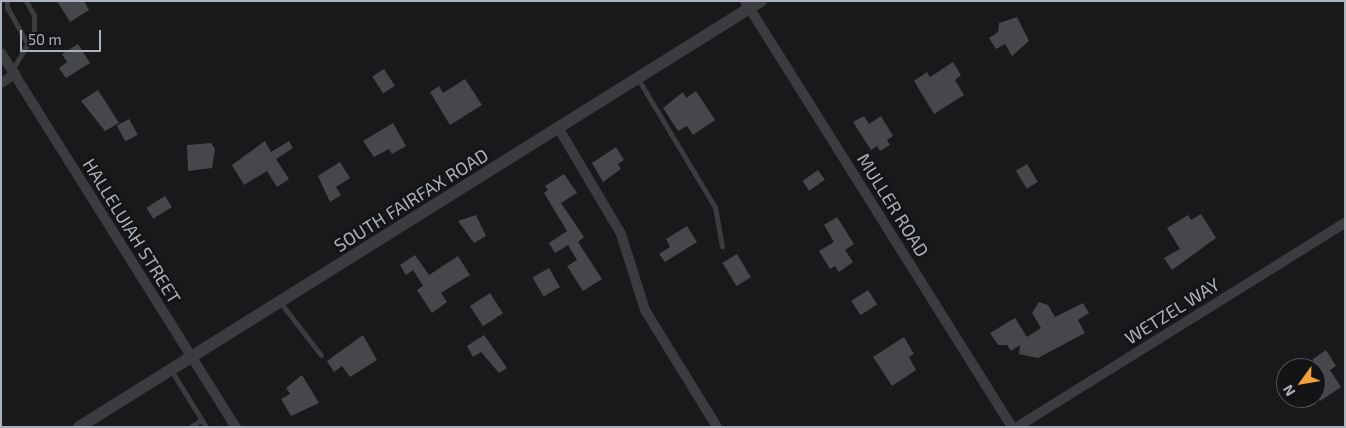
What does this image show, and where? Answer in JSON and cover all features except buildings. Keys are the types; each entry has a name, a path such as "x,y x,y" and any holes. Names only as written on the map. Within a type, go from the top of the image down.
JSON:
{"street":[{"name":"SOUTH FAIRFAX ROAD","path":"79,427 638,79 747,5 761,1"},
{"name":"MULLER ROAD","path":"747,5 1012,427"},
{"name":"HALLELUIAH STREET","path":"1,53 236,427"},
{"path":"1,83 13,72"},
{"path":"558,129 621,234 645,310 717,427"},
{"name":"WETZEL WAY","path":"1017,427 1345,223"}],"lane":[{"path":"7,1 7,7 28,45"},
{"path":"13,72 34,33 34,15 26,1"},
{"path":"638,79 716,207 722,246"},
{"path":"279,302 321,355"},
{"path":"171,369 206,427"},
{"path":"190,427 201,420"}]}
